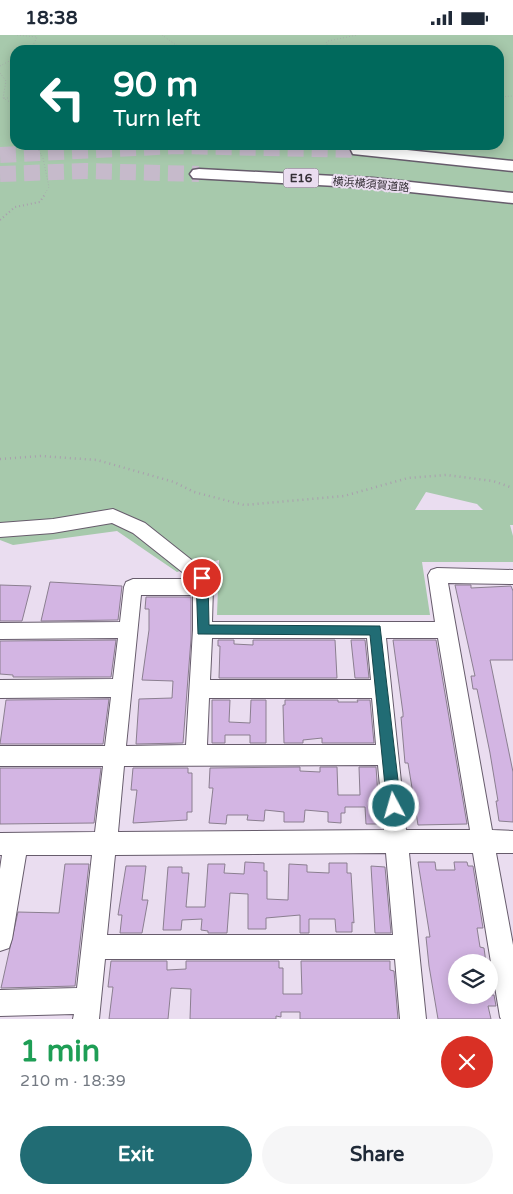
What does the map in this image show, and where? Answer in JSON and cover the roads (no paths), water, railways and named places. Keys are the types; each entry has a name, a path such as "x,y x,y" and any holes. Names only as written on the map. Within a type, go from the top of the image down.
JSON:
{"highway":[{"path":"360,150 513,166"},
{"name":"横浜横須賀道路","path":"199,174 310,179 403,186 513,198"}],"street":[{"path":"0,530 53,526 113,516 139,528 203,583"},
{"path":"513,577 436,575 513,1017"},
{"path":"0,1003 86,1010 95,947 103,844 133,587 203,583"},
{"path":"196,755 203,583"},
{"path":"0,631 129,630"},
{"path":"202,630 446,630"},
{"path":"376,630 398,841 413,1019"},
{"path":"0,689 122,688"},
{"path":"199,689 382,689"},
{"path":"0,756 389,755"},
{"path":"0,939 8,844 513,842"},
{"path":"95,947 406,947"}],"tunnel":[{"path":"0,155 98,150"},
{"path":"0,174 85,171 199,174"}]}
